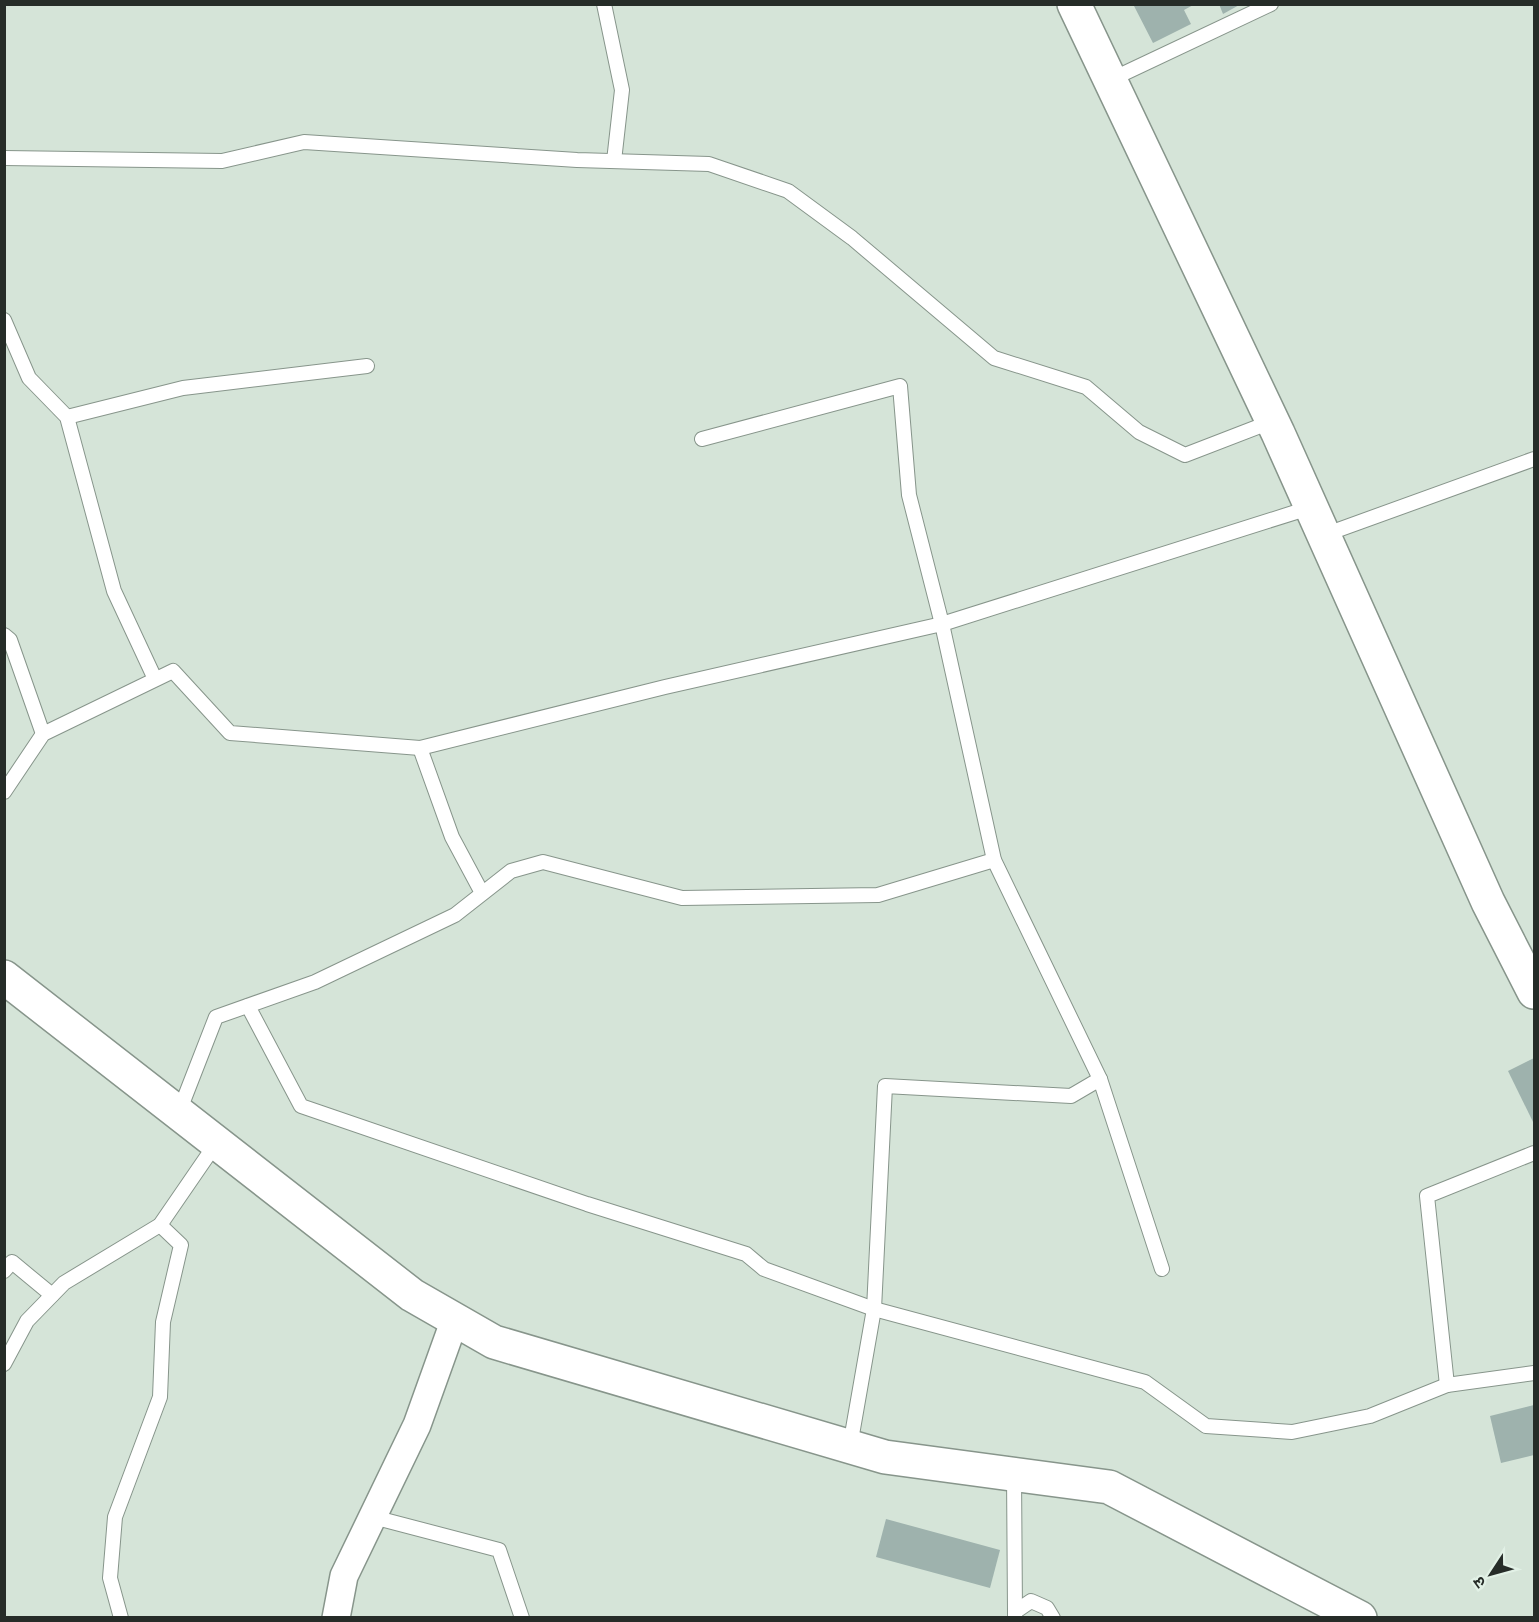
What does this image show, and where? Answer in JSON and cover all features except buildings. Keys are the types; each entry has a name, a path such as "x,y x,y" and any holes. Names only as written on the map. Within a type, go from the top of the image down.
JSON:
{"street":[{"path":"1074,4 1273,421 1488,902 1534,992"},
{"path":"4,976 412,1295 494,1342 885,1457 1109,1487 1360,1617"},
{"path":"336,1617 344,1576 417,1425 455,1320"}],"lane":[{"path":"604,4 622,90 614,161"},
{"path":"1110,80 1271,4"},
{"path":"4,158 222,161 304,142 614,161 709,164 788,191 852,238 994,358 1086,387 1139,432 1185,455 1273,421"},
{"path":"4,320 30,378 67,417 114,591 155,679"},
{"path":"67,417 183,388 367,366"},
{"path":"702,439 900,386 909,495 942,624 994,860 1100,1079 1162,1269"},
{"path":"4,792 43,734 173,671 230,733 420,748 665,687 942,624 1534,459"},
{"path":"4,635 10,640 43,734"},
{"path":"420,748 452,837 482,893"},
{"path":"179,1112 216,1017 315,982 444,920 454,915 511,870 543,862 682,898 878,895 994,860"},
{"path":"248,1006 302,1106 587,1204 746,1254 764,1269 874,1309 1145,1382 1206,1426 1292,1432 1370,1416 1447,1385 1534,1373"},
{"path":"850,1446 874,1309 885,1086 1071,1096 1100,1079"},
{"path":"4,1364 27,1321 64,1283 160,1225 217,1142"},
{"path":"1447,1385 1427,1196 1534,1153"},
{"path":"121,1617 110,1578 115,1516 160,1397 163,1322 181,1245 160,1225"},
{"path":"4,1271 12,1262 52,1295"},
{"path":"1014,1474 1015,1615"},
{"path":"373,1516 499,1550 522,1617"},
{"path":"1015,1615 1031,1600 1047,1608 1053,1617"}]}
